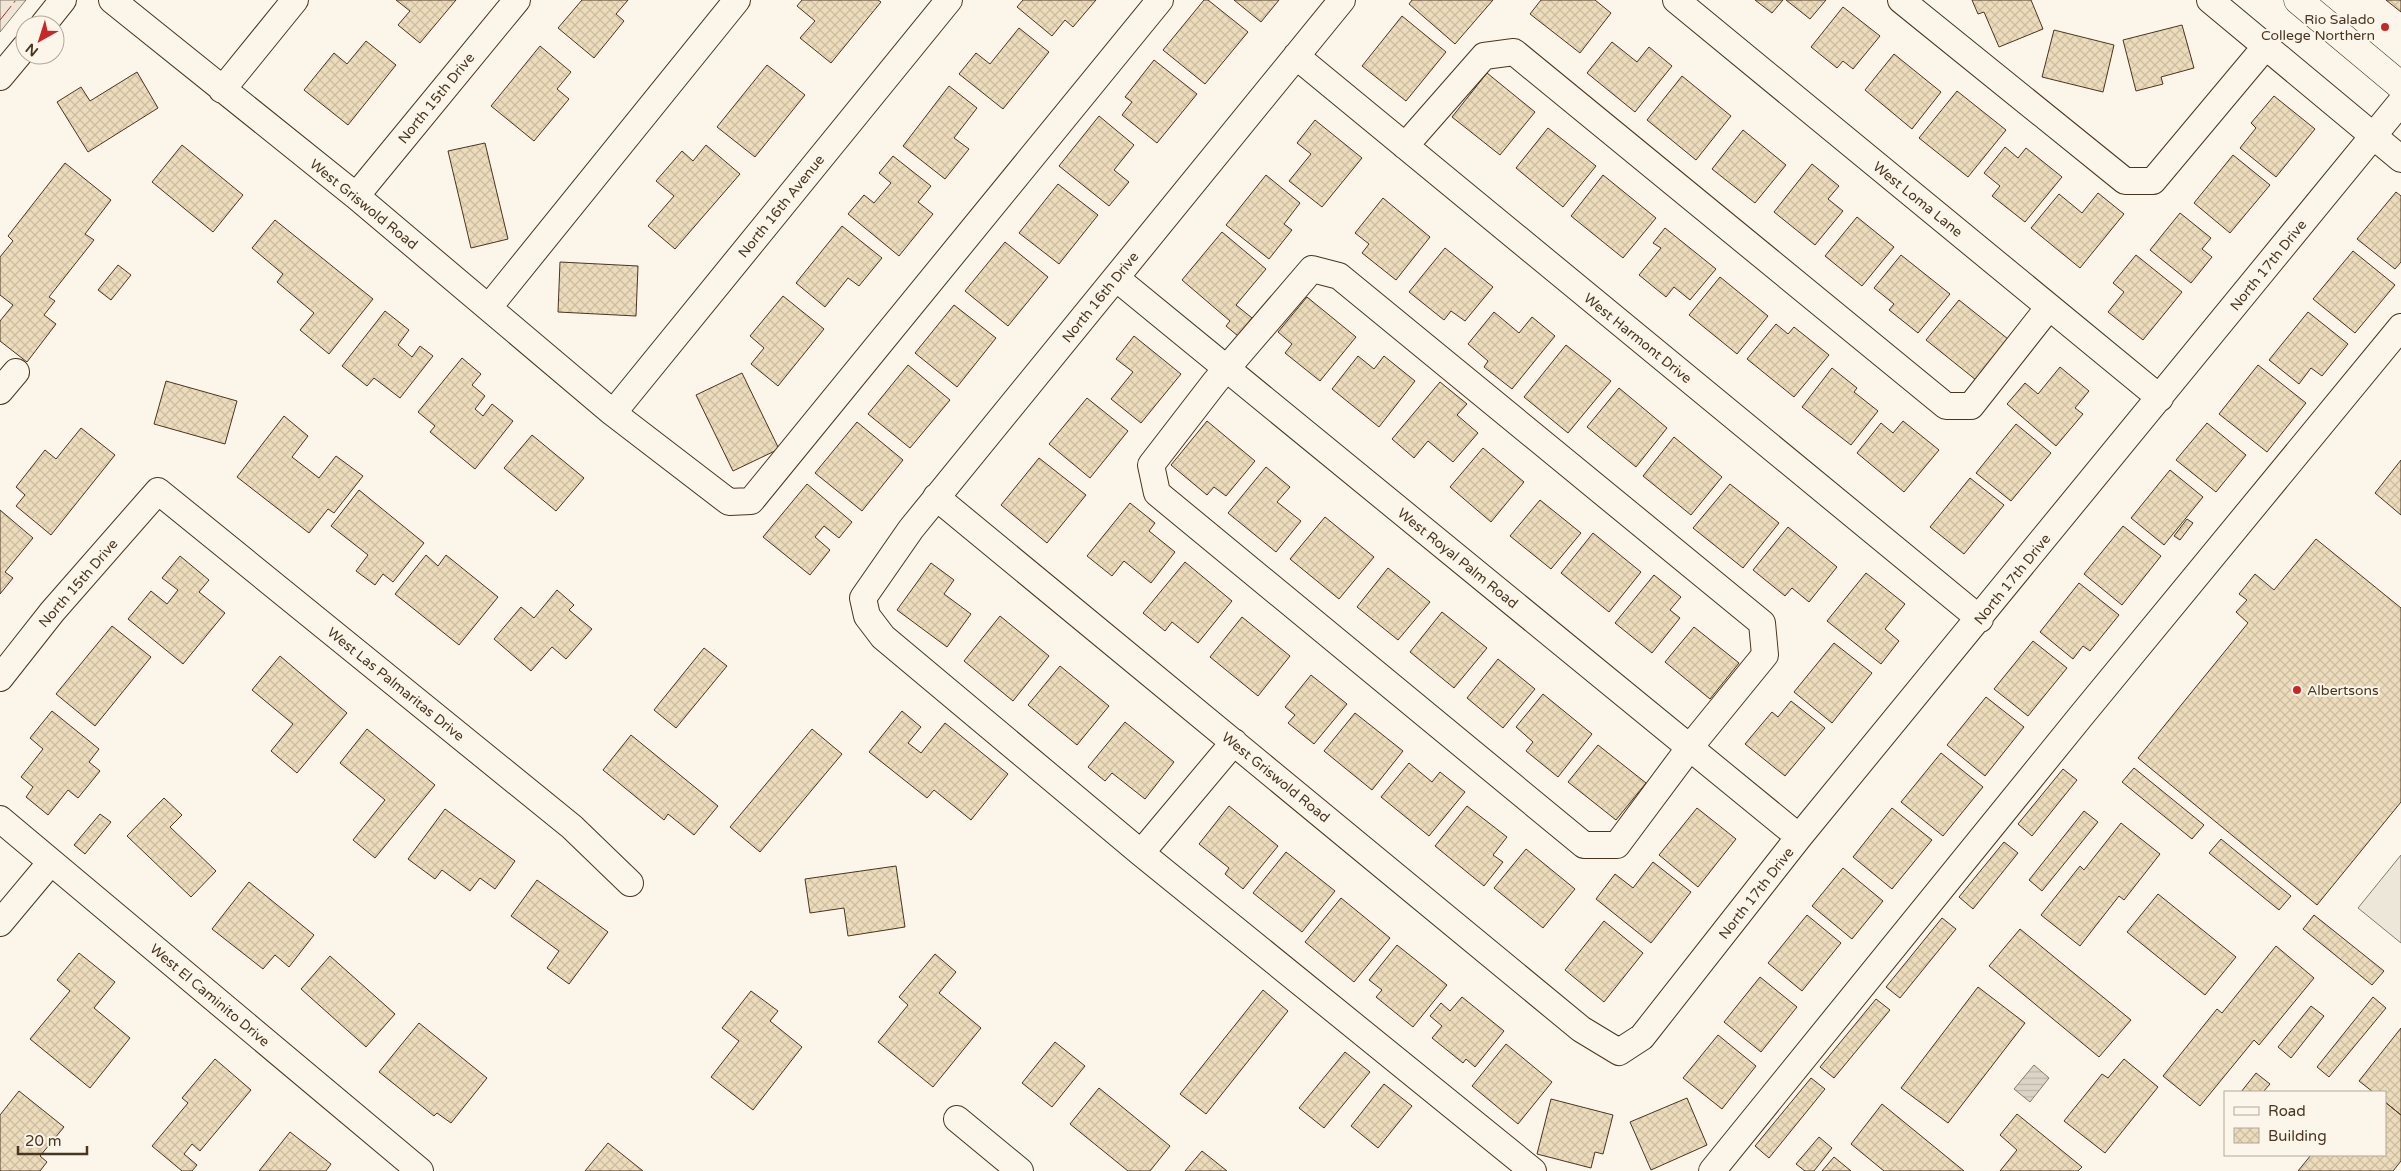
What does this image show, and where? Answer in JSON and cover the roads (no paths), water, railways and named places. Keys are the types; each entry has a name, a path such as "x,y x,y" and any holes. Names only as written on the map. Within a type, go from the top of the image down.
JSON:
{"main road":[{"path":"2298,0 2401,86"}],"street":[{"path":"51,15 63,0"},
{"name":"West Griswold Road","path":"112,0 356,196 613,413 729,502 751,501 1160,0"},
{"path":"222,90 295,0"},
{"name":"North 15th Drive","path":"356,196 517,0"},
{"path":"489,307 737,0"},
{"name":"North 16th Avenue","path":"613,413 948,0"},
{"name":"North 16th Drive","path":"1141,853 883,637 867,616 863,598 911,529 936,497 1342,0"},
{"name":"West Loma Lane","path":"1676,0 2160,398"},
{"path":"1901,0 2125,181 2153,181 2266,46"},
{"path":"2210,0 2401,160"},
{"path":"1405,146 1484,56 1514,52 1946,406 1971,406 2049,307"},
{"name":"West Harmont Drive","path":"1296,56 1980,619"},
{"path":"0,77 15,59"},
{"name":"North 17th Drive","path":"1619,1052 1642,1037 1800,837 2401,102"},
{"path":"1312,269 1339,276 1762,623 1765,655 1690,748 1617,845 1584,844 1157,493 1151,465 1227,369 1312,269"},
{"name":"West Royal Palm Road","path":"1116,278 1800,837"},
{"path":"1712,1171 2081,716 2401,327"},
{"name":"North 15th Drive","path":"0,678 52,612 158,491"},
{"name":"West Las Palmaritas Drive","path":"158,491 557,815 630,883"},
{"name":"West Griswold Road","path":"936,497 1582,1028 1619,1052"},
{"path":"1234,742 1141,853 1533,1171"},
{"name":"West El Caminito Drive","path":"0,819 420,1171"},
{"path":"0,923 51,862"},
{"path":"958,1119 1020,1171"}],"place":[{"name":"Rio Salado College Northern","path":"2385,27"},
{"name":"Albertsons","path":"2297,690"}]}
